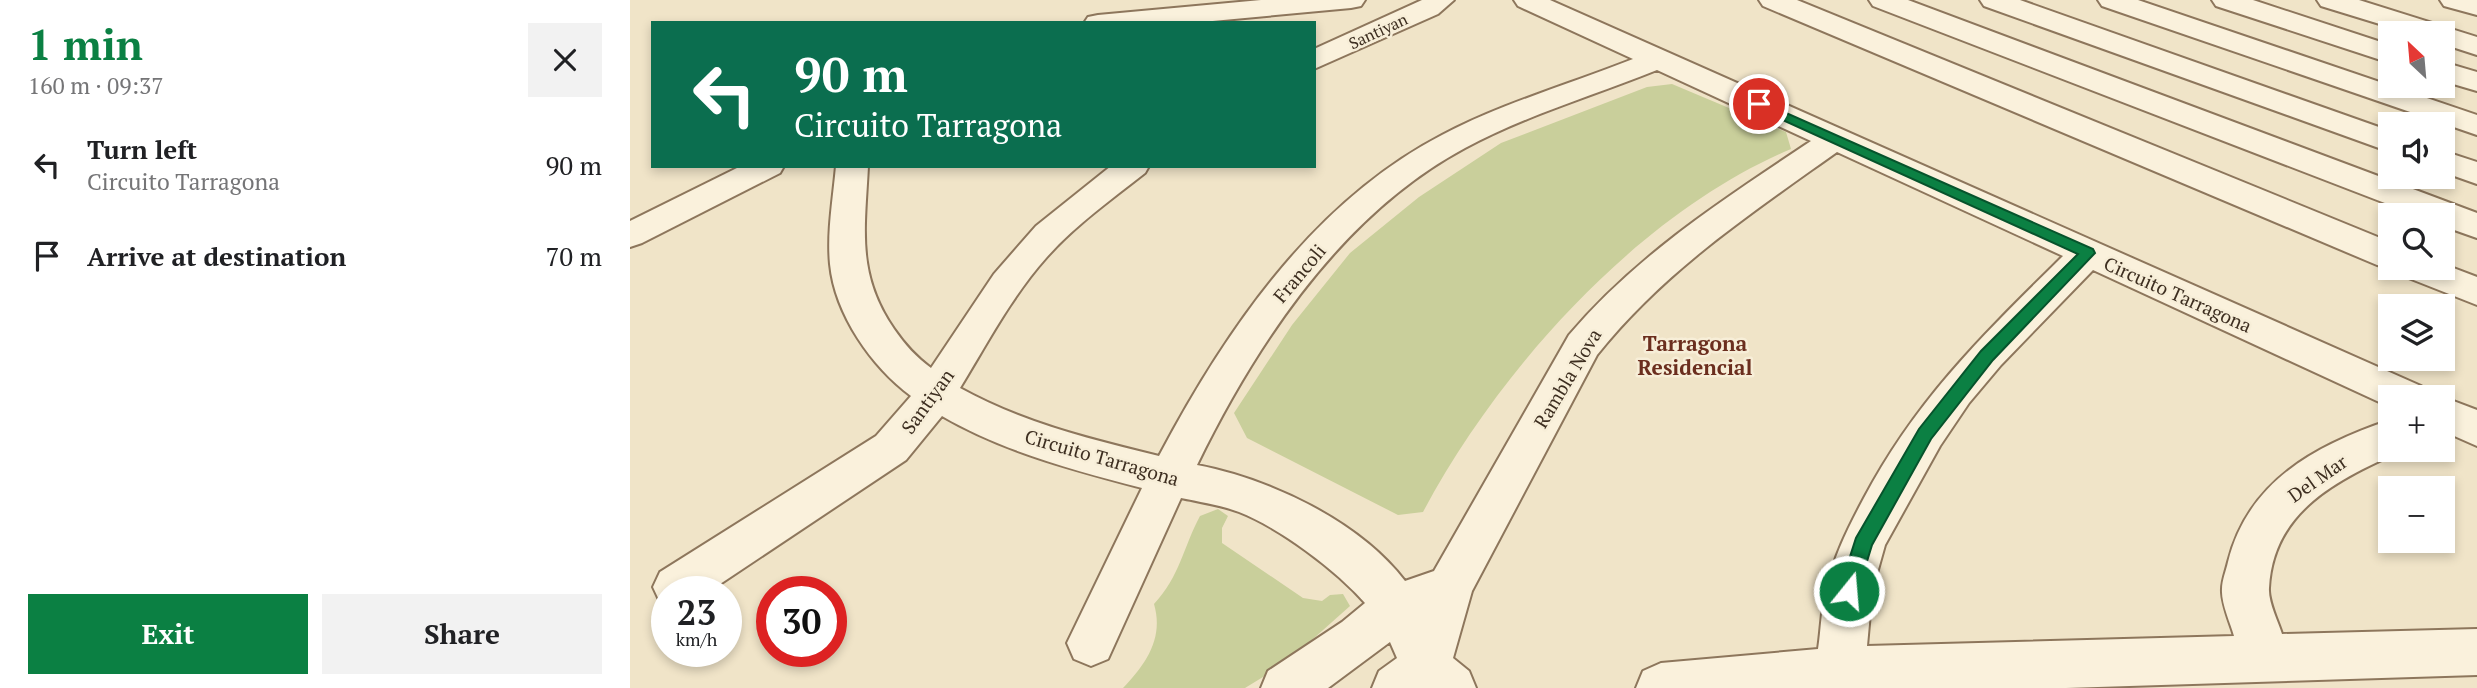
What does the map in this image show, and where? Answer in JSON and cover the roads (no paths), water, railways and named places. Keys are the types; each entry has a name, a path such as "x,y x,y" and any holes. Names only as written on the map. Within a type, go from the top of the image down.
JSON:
{"street":[{"path":"1120,21 1351,0"},
{"name":"Santiyan","path":"1316,60 1440,0"},
{"name":"Circuito Tarragona","path":"1528,0 2380,385"},
{"path":"1773,0 2378,251"},
{"path":"1883,0 2477,226"},
{"path":"1994,0 2040,7 2378,137"},
{"path":"2112,0 2477,125"},
{"path":"2226,0 2378,50"},
{"path":"2331,0 2398,21"},
{"path":"2454,0 2477,7"},
{"path":"1966,80 2040,7"},
{"path":"2455,39 2477,46"},
{"name":"Francoli","path":"1091,643 1168,477 1268,311 1314,251 1368,201 1426,158 1479,131 1658,58"},
{"path":"2455,75 2477,82"},
{"name":"Rambla Nova","path":"1425,681 1450,586 1583,345 1609,311 1650,271 1702,230 1835,139"},
{"path":"2455,165 2477,173"},
{"path":"630,235 764,168"},
{"name":"Circuito Tarragona","path":"852,168 847,245 851,282 868,320 896,361 936,394 980,420 1059,448 1168,477 1213,485 1267,504 1342,549 1368,573 1396,606 1425,681"},
{"name":"Santiyan","path":"693,576 891,448 917,423 998,295 1025,258 1065,220 1130,168"},
{"path":"1840,671 1852,579 1863,544 1896,481 1955,392 1987,355 2088,253"},
{"path":"2448,280 2477,292"},
{"name":"Del Mar","path":"2265,658 2245,590 2257,537 2288,494 2334,462 2378,442"},
{"path":"1312,681 1396,606 1450,586"},
{"path":"1661,688 1840,671 2477,652"}],"district":[{"name":"Tarragona Residencial","path":"1695,355"}]}
